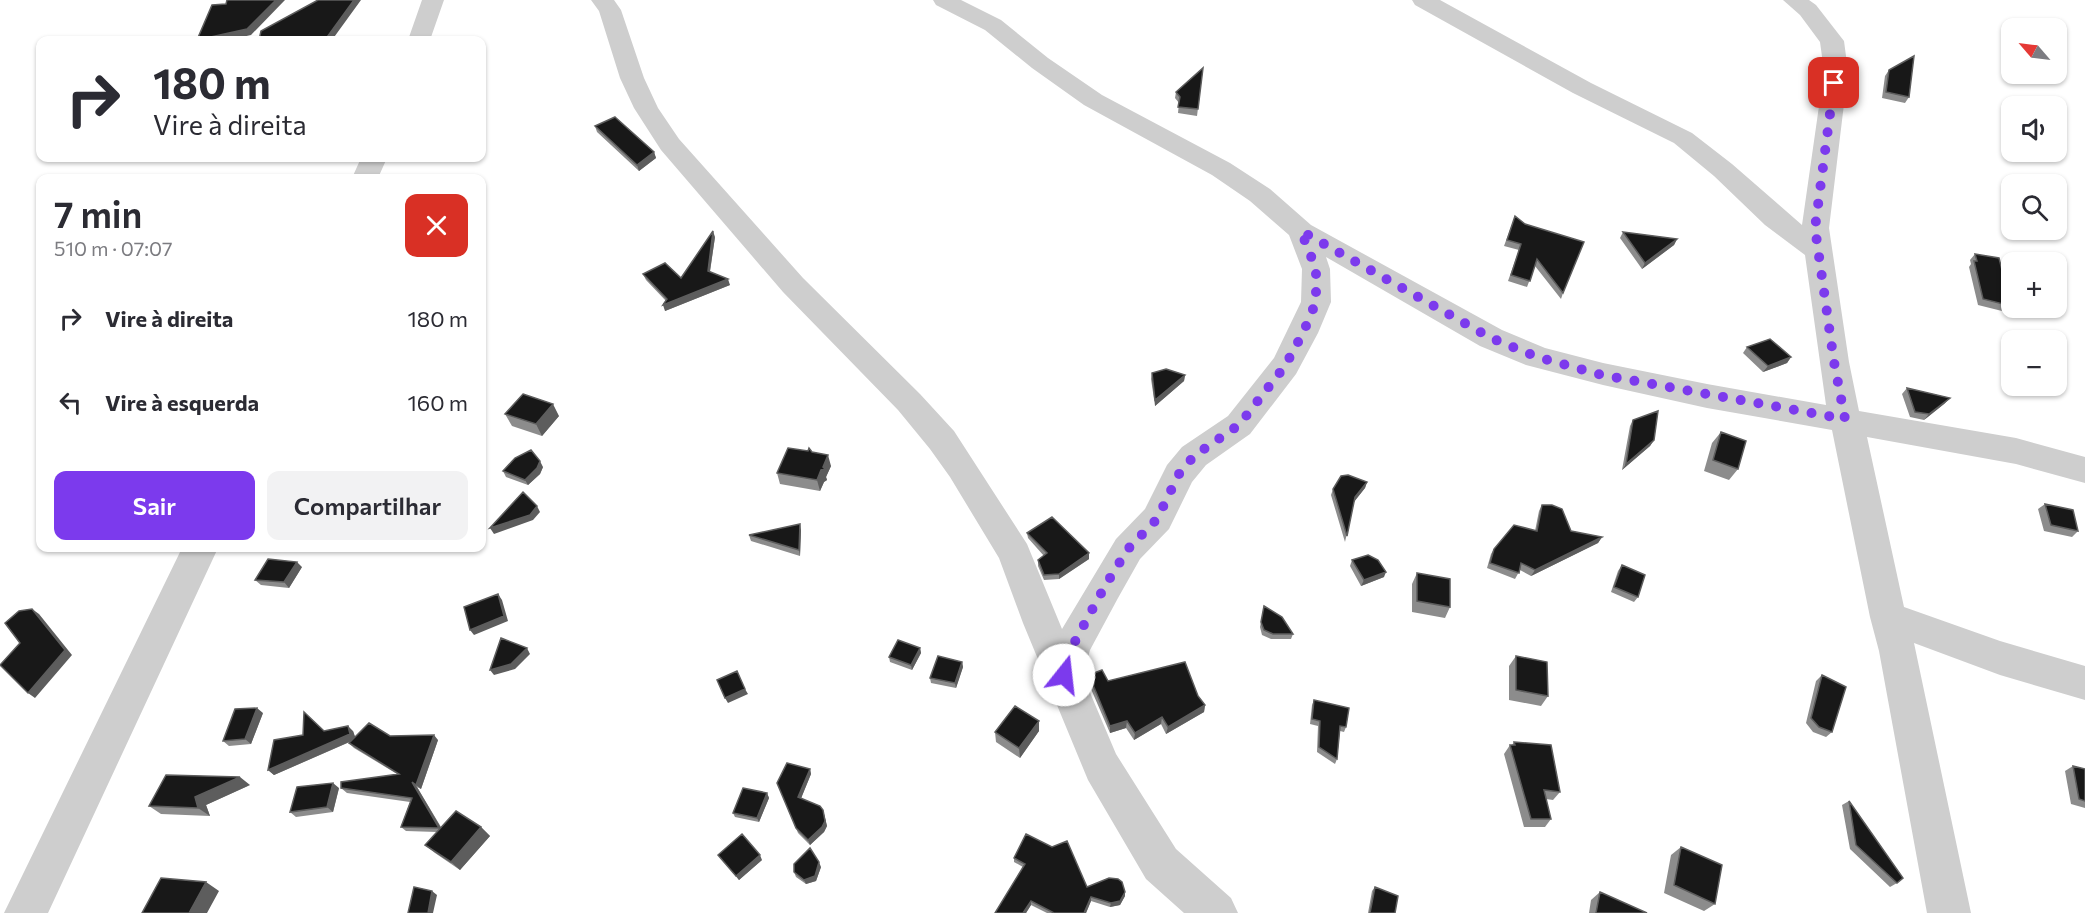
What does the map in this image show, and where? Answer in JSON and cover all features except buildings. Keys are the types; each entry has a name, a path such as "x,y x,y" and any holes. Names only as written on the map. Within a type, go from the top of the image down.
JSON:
{"street":[{"path":"420,36 433,0"},
{"path":"602,0 610,10 632,78 646,108 670,144 793,285 909,402 942,440 962,468 1014,554 1102,767 1161,864 1216,913"},
{"path":"944,0 993,25 1040,63 1093,100 1221,169 1260,195 1301,231 1491,338 1537,357 1602,375 1672,389 2016,451 2085,470"},
{"path":"1423,0 1582,88 1683,138 1723,170 1774,219 1819,252"},
{"path":"1794,0 1808,10 1832,41 1836,71 1815,228 1834,362 1845,419 1853,444 1888,617 1898,651 1949,913"},
{"path":"1064,675 1072,647 1105,586 1128,549 1157,519 1179,474 1194,456 1239,425 1285,366 1303,333 1316,302 1316,269 1301,231"},
{"path":"26,913 198,552"},
{"path":"1888,617 2001,658 2085,684"}],"route":[{"path":"1064,675 1072,647 1105,586 1128,549 1157,519 1179,474 1194,456 1239,425 1285,366 1303,333 1316,302 1316,269 1301,231 1339,250 1491,338 1537,357 1602,375 1707,396 1845,419 1834,362 1815,228 1834,83"}]}
